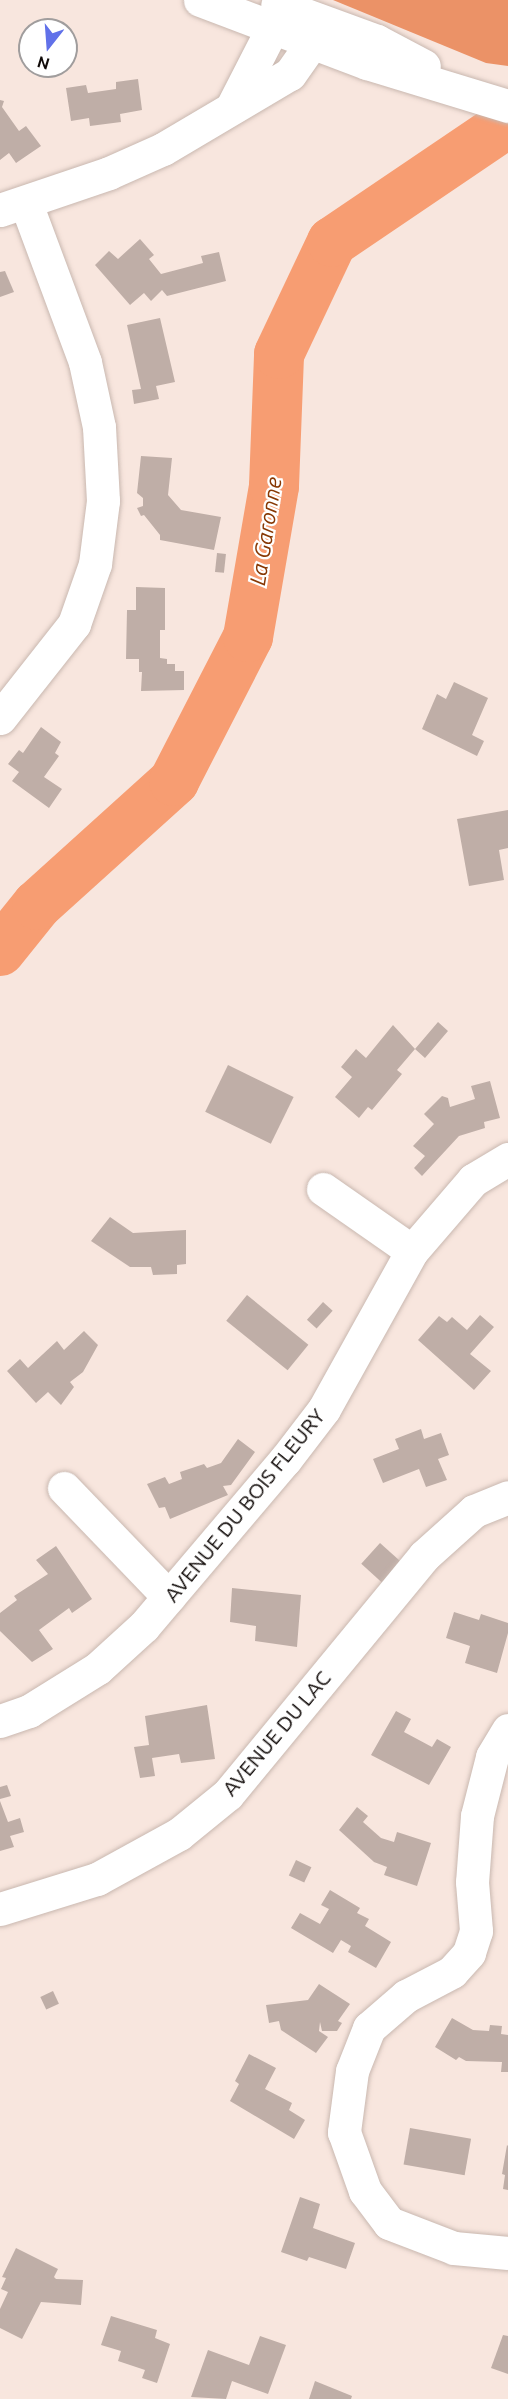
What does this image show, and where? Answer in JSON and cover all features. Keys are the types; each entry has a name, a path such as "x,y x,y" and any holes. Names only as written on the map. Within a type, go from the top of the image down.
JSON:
{"street":[{"path":"200,0 377,41 476,94 508,106"},
{"path":"0,718 74,624 95,564 103,501 99,427 85,362 13,207 109,173 163,149 232,107 290,20"},
{"name":"AVENUE DU BOIS FLEURY","path":"0,1721 29,1712 98,1668 144,1626 285,1460 324,1409 412,1251 473,1180 508,1159"},
{"path":"323,1189 412,1251"},
{"path":"64,1488 169,1597"},
{"name":"AVENUE DU LAC","path":"0,1909 97,1879 179,1834 219,1801 287,1724 424,1556 474,1511 508,1497"},
{"path":"508,1730 492,1757 477,1816 472,1882 476,1931 470,1953 452,1972 406,1996 369,2028 352,2071 344,2132 365,2191 390,2223 454,2248 508,2253"}],"shaded area":[{"path":"333,0 508,0 508,66 486,63"}],"building":[{"path":"138,79 142,110 120,114 121,122 90,126 89,118 71,121 66,88 86,85 88,93 116,89 116,82"},
{"path":"0,100 4,101 2,107 19,131 26,126 41,146 16,163 9,153 0,160"},
{"path":"140,239 154,255 149,259 161,274 203,263 201,256 219,252 226,281 167,296 162,290 151,301 144,293 130,305 95,265 109,251 118,259"},
{"path":"5,271 14,292 0,297 0,272"},
{"path":"160,318 175,382 156,386 159,399 134,404 132,390 141,389 127,325"},
{"path":"141,456 172,458 168,495 181,510 221,517 214,550 160,540 160,535 144,515 141,516 137,508 143,506 143,498 137,493"},
{"path":"217,553 226,554 224,573 215,572"},
{"path":"136,587 165,588 165,630 160,630 160,658 167,659 167,664 175,664 175,671 184,671 184,690 141,691 142,672 139,672 139,659 126,659 127,610 136,610"},
{"path":"454,682 488,698 472,735 484,741 477,756 422,729 437,694 446,699"},
{"path":"41,727 61,742 55,753 59,756 44,777 62,789 49,808 12,781 19,772 8,764 19,750 23,753"},
{"path":"508,810 508,848 499,850 504,880 469,886 457,819"},
{"path":"438,1022 448,1031 425,1058 415,1049"},
{"path":"393,1025 415,1049 397,1070 402,1074 372,1110 368,1107 359,1118 335,1097 352,1077 341,1067 356,1049 366,1058"},
{"path":"228,1065 294,1097 271,1144 205,1112"},
{"path":"490,1081 500,1118 484,1122 485,1128 459,1136 422,1176 414,1168 425,1156 413,1146 434,1124 424,1114 442,1096 448,1098 450,1107 475,1099 471,1086"},
{"path":"110,1217 133,1233 186,1230 186,1264 177,1265 177,1274 153,1275 151,1267 130,1267 91,1241"},
{"path":"247,1295 308,1345 288,1370 226,1321"},
{"path":"323,1302 333,1311 317,1329 307,1320"},
{"path":"480,1315 494,1327 470,1354 491,1371 474,1390 418,1340 439,1316 447,1322 452,1317 467,1330"},
{"path":"84,1331 98,1345 83,1372 70,1382 74,1387 61,1405 48,1392 36,1403 7,1371 20,1359 28,1368 57,1341 64,1350"},
{"path":"421,1429 424,1439 441,1433 449,1455 438,1459 447,1480 426,1487 419,1469 383,1483 373,1459 399,1449 395,1439"},
{"path":"238,1439 255,1452 231,1485 223,1486 228,1495 170,1519 165,1507 159,1508 147,1484 165,1477 169,1484 182,1479 180,1472 204,1464 207,1468 221,1463"},
{"path":"380,1543 402,1563 384,1584 361,1564"},
{"path":"56,1546 92,1599 72,1613 69,1608 39,1630 53,1649 32,1662 0,1631 0,1613 17,1600 14,1596 48,1574 36,1560"},
{"path":"232,1588 301,1595 297,1647 255,1641 256,1626 230,1622"},
{"path":"454,1612 479,1620 481,1614 508,1623 508,1633 497,1673 465,1663 470,1646 446,1638"},
{"path":"207,1705 215,1759 181,1763 179,1754 152,1758 155,1776 140,1778 134,1747 149,1745 145,1716"},
{"path":"396,1711 411,1719 404,1732 432,1747 437,1739 451,1747 429,1785 371,1755"},
{"path":"7,1785 11,1796 0,1799 0,1787"},
{"path":"0,1801 8,1822 20,1818 24,1832 10,1836 14,1847 0,1851"},
{"path":"357,1807 368,1816 363,1822 381,1838 394,1842 397,1832 431,1843 417,1886 384,1875 387,1867 374,1862 339,1830"},
{"path":"296,1860 311,1867 304,1883 289,1875"},
{"path":"330,1890 360,1908 357,1913 369,1919 365,1926 391,1942 376,1968 348,1952 351,1946 341,1940 333,1953 291,1928 300,1913 320,1924 329,1909 321,1905"},
{"path":"319,1984 350,2004 338,2021 342,2023 337,2031 322,2031 320,2022 319,2031 328,2037 316,2053 281,2030 279,2021 269,2023 266,2005 308,2000"},
{"path":"53,1991 59,2004 46,2010 40,1997"},
{"path":"452,2018 473,2030 489,2031 490,2025 502,2026 501,2034 508,2035 508,2072 501,2072 502,2062 466,2061 459,2057 456,2060 435,2047"},
{"path":"249,2054 276,2068 265,2089 292,2103 289,2110 305,2120 294,2139 230,2101 239,2084 235,2081"},
{"path":"410,2128 471,2139 465,2175 404,2164"},
{"path":"507,2145 508,2190 503,2189 505,2175 502,2174"},
{"path":"300,2197 320,2204 313,2228 355,2243 346,2269 309,2257 307,2261 281,2252"},
{"path":"16,2248 58,2269 54,2277 56,2279 83,2280 81,2305 41,2302 22,2339 0,2328 0,2309 8,2292 1,2289 6,2278 2,2277"},
{"path":"111,2316 157,2330 155,2338 170,2344 157,2383 142,2378 145,2370 118,2361 121,2351 101,2345"},
{"path":"503,2335 508,2336 508,2374 491,2368"},
{"path":"260,2336 286,2345 268,2394 232,2381 226,2399 191,2397 208,2350 249,2365"},
{"path":"315,2381 352,2396 351,2399 309,2399"}],"waterway":[{"name":"La Garonne","path":"0,951 37,905 174,781 248,637 274,486 279,354 332,242 508,123"}]}
